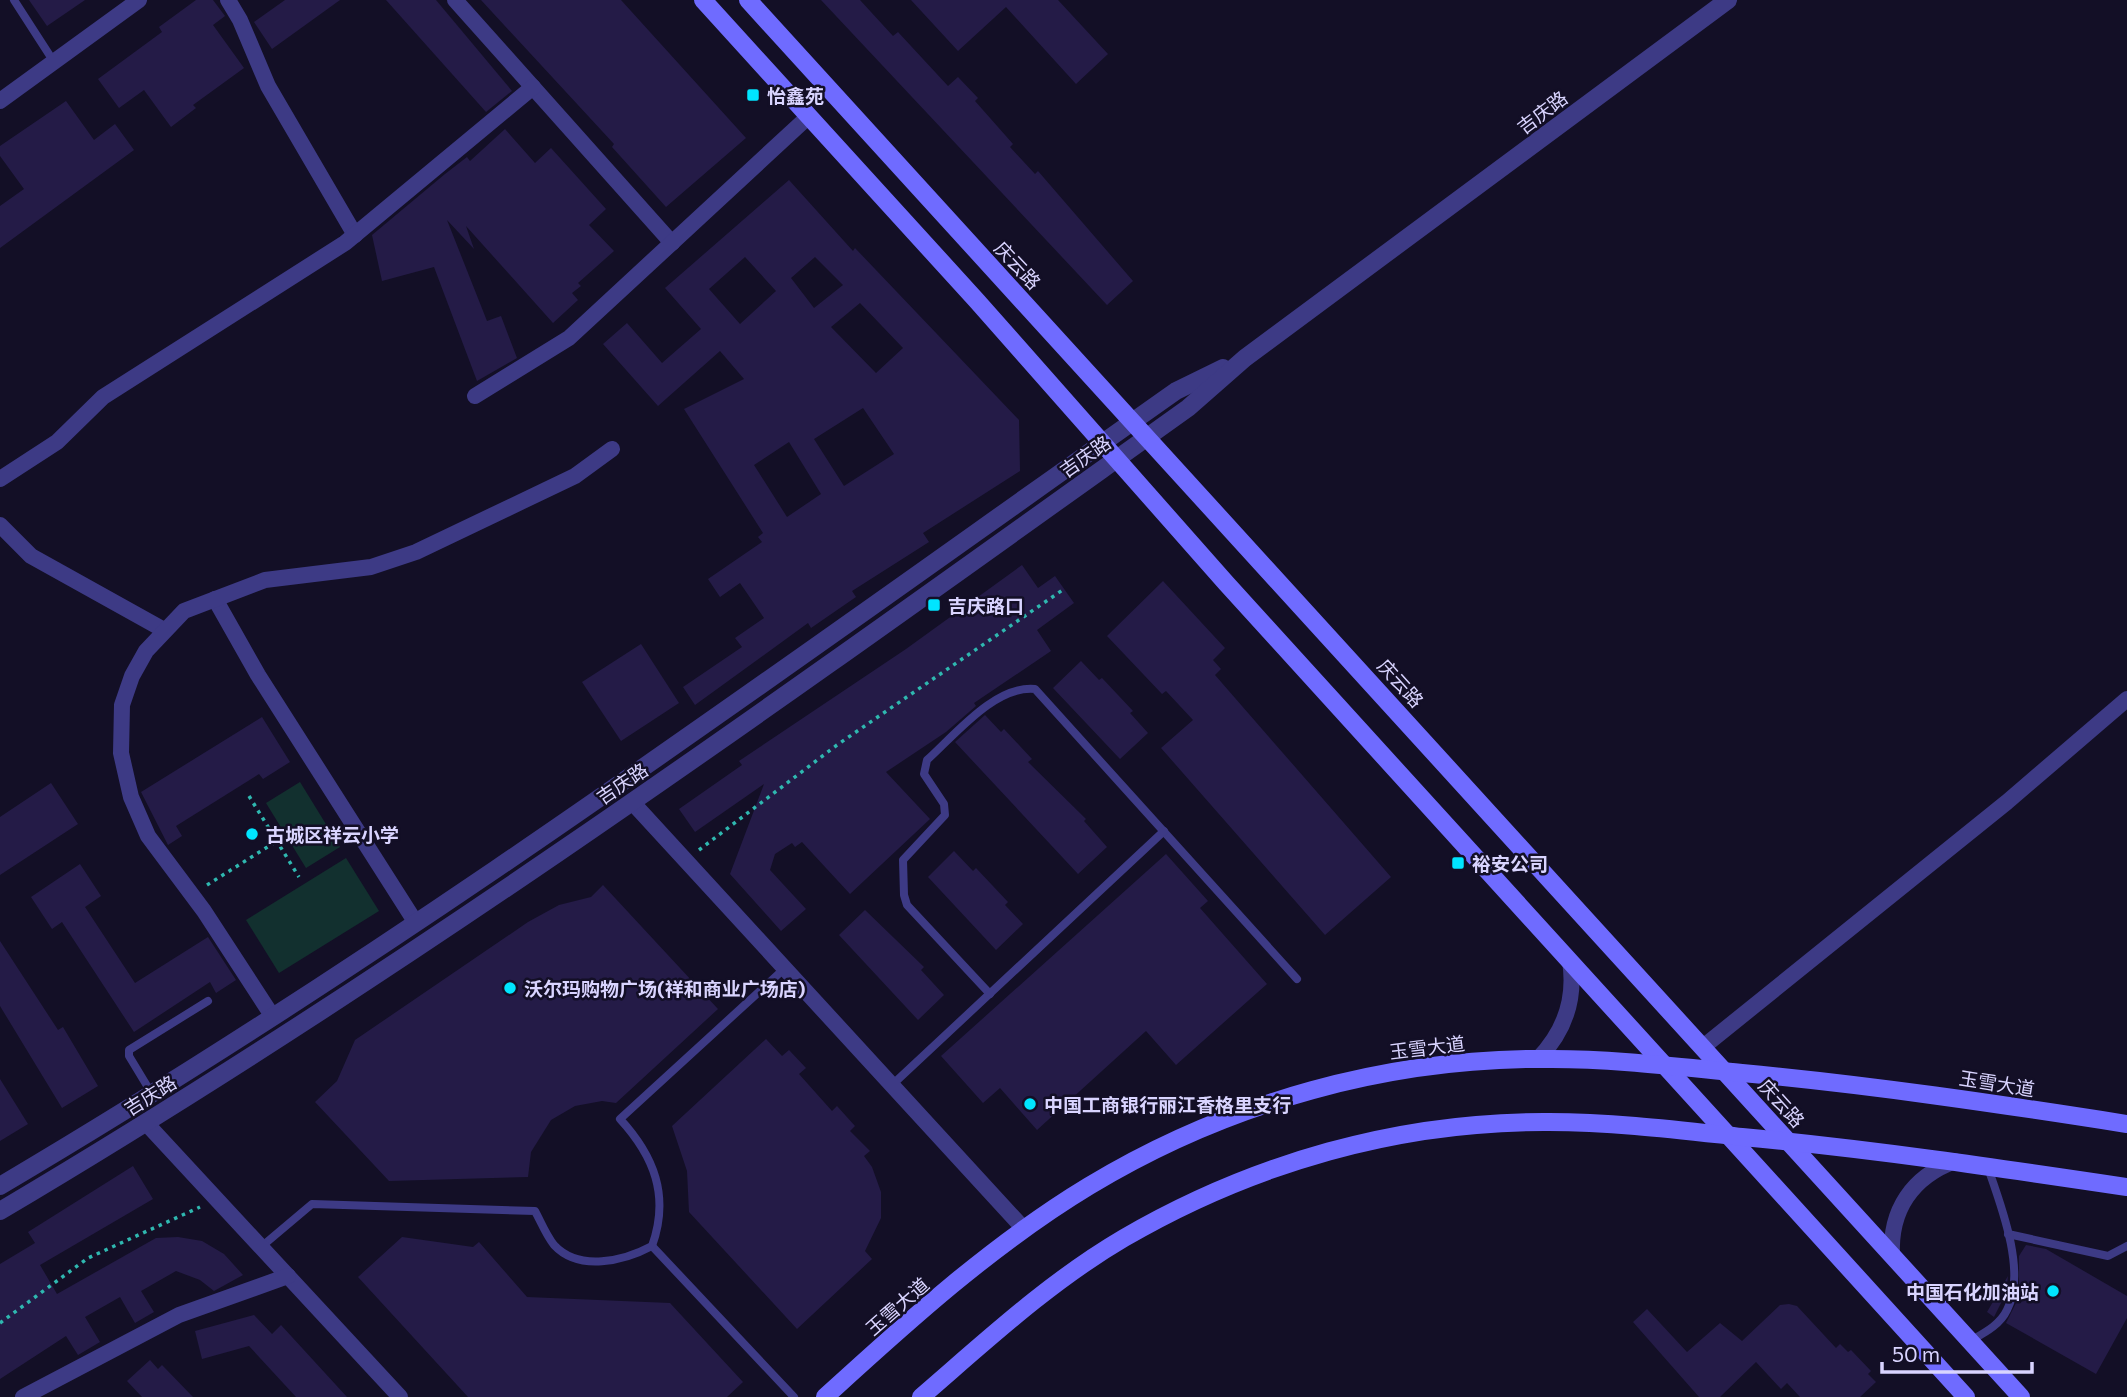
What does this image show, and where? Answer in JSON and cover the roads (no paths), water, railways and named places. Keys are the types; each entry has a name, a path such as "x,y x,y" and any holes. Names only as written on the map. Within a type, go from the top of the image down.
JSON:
{"main road":[{"path":"703,0 1965,1397"},
{"name":"庆云路","path":"748,0 2021,1397"},
{"name":"玉雪大道","path":"824,1397 974,1268 1024,1229 1091,1185 1207,1126 1295,1095 1342,1082 1427,1067 1538,1059 1666,1066 1917,1092 2127,1124"},
{"path":"920,1397 1023,1308 1123,1239 1232,1184 1313,1155 1401,1134 1504,1123 1595,1123 1789,1141 1955,1161 2127,1187"}],"street":[{"path":"0,101 139,0"},
{"path":"228,0 240,20 268,86 355,235"},
{"path":"455,0 672,243"},
{"name":"吉庆路","path":"0,1211 357,988 632,802 1188,408 1245,358 1728,0"},
{"path":"0,479 57,442 103,397 355,235 533,87"},
{"path":"475,396 569,338 809,116"},
{"name":"吉庆路","path":"0,1186 274,1017 416,923 675,748 1176,391 1245,358"},
{"path":"274,1017 148,836 138,817 125,777 120,729 126,690 146,651 184,611 265,580 351,570 394,561 575,477 612,449"},
{"path":"0,525 31,556 164,631"},
{"path":"215,598 258,676 416,923"},
{"path":"1703,1047 2007,802 2127,699"},
{"path":"632,802 1024,1229"},
{"path":"1538,1059 1558,1035 1565,1021 1572,991 1570,961"},
{"path":"146,1122 400,1397"},
{"path":"1892,1255 1893,1228 1909,1191 1930,1172 1955,1161"},
{"path":"23,1397 179,1315 288,1276"}],"lane":[{"path":"14,0 54,62"},
{"path":"989,994 907,905 904,895 903,860 945,815 942,800 924,774 927,760 999,696 1017,689 1035,689 1297,979"},
{"path":"892,1085 1164,831"},
{"path":"652,1245 660,1214 659,1183 648,1154 620,1119 785,968"},
{"path":"152,1094 129,1056 129,1050 208,1001"},
{"path":"1970,1341 1990,1330 2006,1313 2014,1294 2008,1234 1987,1166"},
{"path":"261,1247 312,1204 535,1211 555,1245 572,1257 584,1260 624,1258 652,1245"},
{"path":"2008,1234 2108,1256 2127,1246"},
{"path":"652,1245 794,1397"}],"place":[{"name":"怡鑫苑","path":"753,95"},
{"name":"吉庆路口","path":"934,605"},
{"name":"古城区祥云小学","path":"252,834"},
{"name":"裕安公司","path":"1458,863"},
{"name":"沃尔玛购物广场(祥和商业广场店)","path":"510,988"},
{"name":"中国工商银行丽江香格里支行","path":"1030,1104"},
{"name":"中国石化加油站","path":"2053,1291"}]}
